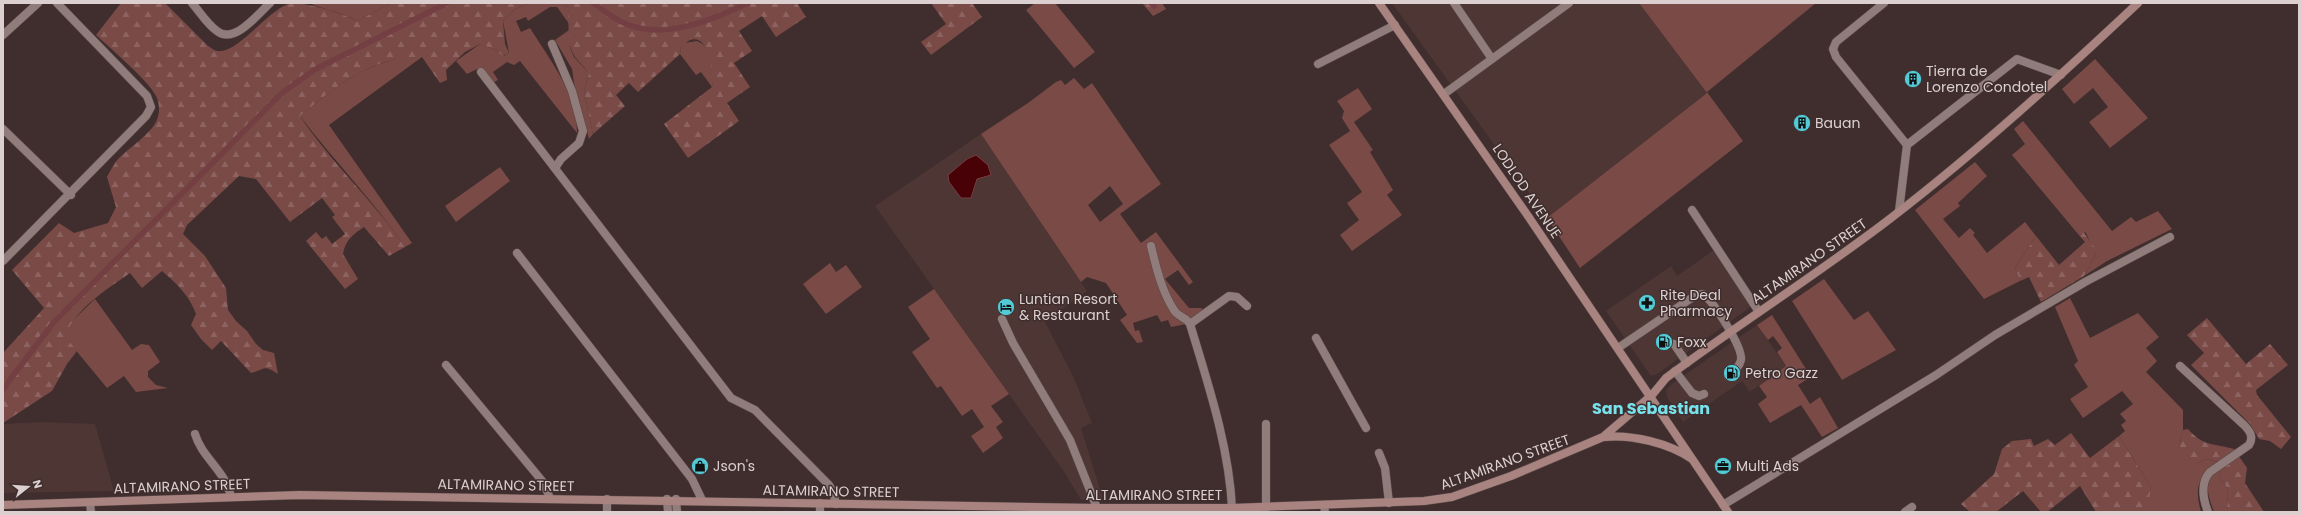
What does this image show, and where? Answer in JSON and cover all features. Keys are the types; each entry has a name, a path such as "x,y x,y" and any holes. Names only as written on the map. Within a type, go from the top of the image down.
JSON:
{"main road":[{"name":"LODLOD AVENUE","path":"1379,3 1444,94 1651,396 1728,512"},
{"name":"ALTAMIRANO STREET","path":"3,505 90,503 231,496 326,495 667,499 820,508 836,504 966,510 1097,508 1219,510 1266,507 1324,509 1424,501 1452,497 1511,476 1603,437 1651,396 1660,383 1675,371 1899,211 1977,149 2061,75 2138,3"},
{"path":"1603,437 1629,438 1663,446 1687,455 1696,464"}],"street":[{"path":"3,35 38,3"},
{"path":"3,261 71,195 146,116 150,107 147,96 57,3"},
{"path":"192,3 216,30 227,35 238,31 270,3"},
{"path":"1454,3 1492,59"},
{"path":"1444,94 1569,3"},
{"path":"1884,3 1836,42 1832,49 1836,57 1907,145"},
{"path":"1318,64 1395,25"},
{"path":"552,44 572,91 583,131 579,143 564,155 555,168"},
{"path":"1899,211 1907,145 2017,59 2061,75"},
{"path":"481,72 731,398 753,408 763,417 829,485 833,492 836,504"},
{"path":"3,129 71,195"},
{"path":"1692,210 1759,312"},
{"path":"1723,505 1936,375 1995,335 2099,274 2170,237"},
{"path":"1151,246 1170,303 1176,312 1185,318 1190,324 1222,442 1230,484 1232,508"},
{"path":"517,253 692,479 702,500"},
{"path":"1618,348 1661,323 1696,295 1703,294 1730,332 1739,348 1741,360 1735,371 1728,376"},
{"path":"1190,324 1229,296 1237,296 1247,306"},
{"path":"1002,319 1017,350 1070,440 1097,508"},
{"path":"1316,338 1366,428"},
{"path":"1674,344 1687,363"},
{"path":"446,365 543,482 550,498"},
{"path":"2180,366 2244,425 2251,434 2249,445 2210,472 2206,478 2204,489 2208,512"},
{"path":"1675,371 1692,393 1696,396 1704,394"},
{"path":"1266,424 1266,507"},
{"path":"195,434 202,449 226,479 231,496"},
{"path":"1379,453 1385,468 1388,503"},
{"path":"607,499 607,512"},
{"path":"667,499 668,512"},
{"path":"676,500 677,512"},
{"path":"90,503 91,512"},
{"path":"1905,512 1912,506"}],"shaded area":[{"path":"1392,3 1639,3 1707,93 1547,218"},
{"name":"Luntian Resort & Restaurant","path":"981,134 1087,291 1045,322 1073,376 1092,423 1081,428 1103,499 1081,500 1065,473 875,206"},
{"path":"976,155 988,165 991,175 977,179 971,198 961,198 949,182 948,175 967,159"},
{"name":"Foxx","path":"1714,250 1752,306 1657,374 1651,376 1606,311 1671,266 1677,276"},
{"name":"Petro Gazz","path":"1757,325 1786,366 1750,392 1742,381 1683,422 1667,397 1666,390 1673,383"},
{"path":"41,422 95,424 114,491 3,493 3,424"}],"green space":[{"path":"121,3 165,3 207,45 213,50 221,51 229,49 237,44 280,8 294,3 323,8 357,21 392,3 530,3 515,9 503,21 505,44 509,53 503,56 496,50 480,44 465,52 446,70 447,80 440,83 422,57 404,58 387,62 371,67 356,75 328,94 300,116 325,150 380,214 405,247 389,256 364,227 350,238 344,249 343,254 358,279 345,289 306,241 316,232 322,239 326,236 332,244 345,234 332,217 335,215 322,198 290,222 256,179 239,176 187,225 183,234 205,256 226,288 228,310 236,321 247,331 256,344 263,350 274,353 278,374 267,368 251,373 221,341 212,350 201,339 191,325 196,314 190,301 178,285 162,271 142,288 130,273 93,300 76,317 70,326 65,336 77,351 67,364 52,391 3,423 3,353 44,308 12,270 59,223 74,233 108,223 116,207 107,177 118,159 140,140 157,121 159,104 156,96 145,81 96,35"},
{"path":"309,3 392,3 357,21 346,15"},
{"path":"530,3 563,3 568,7 570,25 557,7 550,7 528,21 526,17 516,21 521,32 530,28 561,78 573,104 577,133 520,61 514,65 507,62 493,72 498,80 493,83 482,70 477,69 467,74 456,61 480,44 496,50 504,56 509,53 503,21 515,9"},
{"path":"563,3 797,3 806,17 776,37 762,16 739,31 752,51 734,63 750,87 727,103 739,121 688,158 664,124 712,87 713,79 710,60 703,43 697,39 690,40 681,47 680,54 638,92 629,83 616,95 625,106 593,134 584,91 589,73 575,57 569,45 568,7"},
{"path":"931,3 972,3 982,17 931,55 921,42 946,24"},
{"path":"1035,3 1055,3 1095,52 1074,68 1026,10"},
{"path":"1142,3 1162,3 1166,9 1153,16"},
{"path":"1639,3 1816,3 1707,92 1743,141 1580,268 1547,218 1707,93"},
{"path":"569,30 569,45 574,57 589,73 584,91 593,134 589,139 574,83 572,69 555,40"},
{"path":"697,41 707,49 710,54 713,67 712,87 701,72 696,75 680,54 681,47 684,43"},
{"path":"407,57 422,57 329,125 412,243 405,247 380,213 300,116 337,87 363,71 391,60"},
{"path":"2095,59 2148,118 2110,148 2089,122 2108,107 2093,88 2074,104 2062,89"},
{"path":"1074,78 1084,89 1092,83 1161,184 1120,214 1141,243 1156,232 1193,282 1189,285 1178,270 1165,279 1189,308 1201,308 1208,314 1197,322 1171,327 1168,320 1161,322 1157,315 1133,323 1135,331 1139,330 1143,342 1137,343 1120,320 1127,315 1106,283 1087,277 1081,282 981,134 1028,103 1056,82 1061,80 1065,85","holes":["1110,186 1123,204 1100,222 1088,205"]},
{"path":"1358,88 1372,109 1354,122 1373,150 1370,152 1393,190 1387,195 1402,215 1352,251 1340,235 1359,220 1347,203 1362,192 1329,145 1350,131 1342,118 1344,111 1337,101"},
{"path":"2023,121 2112,231 2131,217 2136,222 2158,211 2172,229 2107,261 2084,276 2096,254 2086,233 2082,231 2078,234 2012,155 2025,144 2014,129"},
{"path":"1975,162 1987,176 1958,203 1960,206 1943,219 1959,238 1970,228 1975,233 1973,235 1987,253 2025,222 2036,236 2015,268 2020,281 1984,299 1915,210"},
{"path":"500,167 510,181 456,222 445,206"},
{"path":"2082,230 2095,248 2096,254 2084,276 2041,302 2029,277 2020,281 2015,268 2036,236 2059,265 2085,242 2078,234"},
{"path":"830,263 836,272 846,265 862,287 826,314 803,284"},
{"path":"1824,279 1854,320 1868,311 1896,350 1842,380 1792,301"},
{"path":"934,289 1009,394 991,406 1003,422 996,427 1003,438 983,453 971,436 984,427 972,409 962,416 941,386 937,388 912,352 930,339 908,307"},
{"path":"2070,298 2090,338 2138,313 2159,337 2146,348 2157,361 2146,372 2183,410 2183,430 2179,447 2198,463 2206,459 2218,462 2206,473 2199,483 2198,495 2201,512 2163,512 2148,501 2151,487 2119,436 2125,431 2121,425 2126,421 2120,414 2133,404 2122,391 2083,418 2070,399 2088,387 2074,365 2078,361 2055,307"},
{"path":"95,299 132,350 141,344 149,345 160,362 148,371 148,377 156,385 168,388 136,392 124,376 107,388 64,336 70,323"},
{"path":"1772,315 1811,377 1798,385 1810,404 1820,397 1838,428 1822,437 1801,405 1770,423 1758,404 1767,397 1759,386 1786,366 1777,352 1782,348 1773,336 1768,340 1757,325"},
{"path":"2207,318 2246,364 2270,344 2288,365 2256,390 2257,395 2291,437 2281,449 2270,441 2259,439 2251,425 2191,365 2204,353 2187,335"},
{"path":"2188,429 2204,442 2234,449 2247,468 2245,483 2264,512 2227,512 2228,489 2219,477 2223,463 2206,459 2188,468 2179,447 2183,430"},
{"path":"2071,433 2090,458 2119,436 2151,487 2149,501 2163,512 2096,512 2080,486 2047,512 2041,512 2023,491 1996,512 1970,512 1961,504 1994,474 2002,449 2012,441 2031,439 2034,446 2048,439 2055,445"},
{"path":"2222,468 2219,477 2228,489 2227,512 2214,512 2209,499 2208,487 2211,478"}],"waterway":[{"path":"3,389 54,322 282,93 314,70 447,3"},
{"path":"593,3 624,23 639,28 655,30 671,29 703,22 748,3"},
{"path":"1151,3 1154,6"}],"place":[{"name":"Tierra de Lorenzo Condotel","path":"1913,79"},
{"name":"Bauan","path":"1802,123"},
{"name":"Rite Deal Pharmacy","path":"1647,303"},
{"name":"Luntian Resort & Restaurant","path":"1006,307"},
{"name":"Foxx","path":"1664,342"},
{"name":"Petro Gazz","path":"1732,373"},
{"name":"Json's","path":"700,466"},
{"name":"Multi Ads","path":"1723,466"}],"district":[{"name":"San Sebastian","path":"1651,408"}]}
